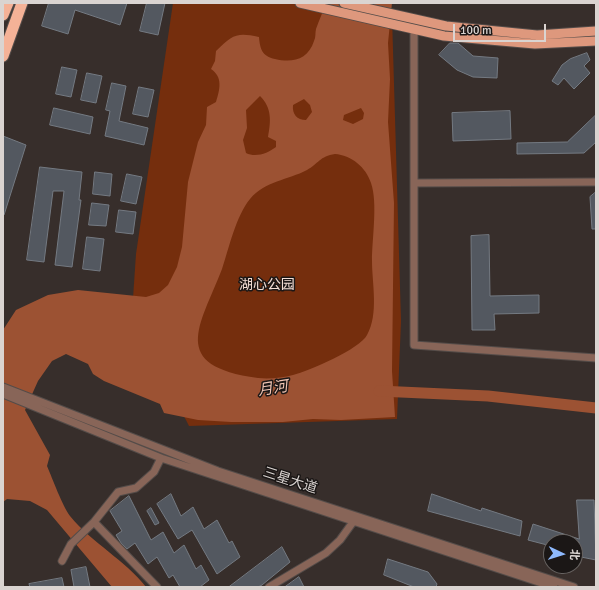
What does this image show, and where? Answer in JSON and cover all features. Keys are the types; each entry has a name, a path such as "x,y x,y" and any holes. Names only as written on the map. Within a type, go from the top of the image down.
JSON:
{"highway":[{"path":"3,16 8,3"},
{"path":"3,56 22,3"}],"main road":[{"path":"300,3 444,36 535,44 596,41"},
{"path":"344,3 446,26 537,35 596,31"}],"street":[{"path":"414,29 414,345 596,358"},
{"path":"414,183 596,182"},
{"name":"三星大道","path":"3,387 51,404 218,471 574,587"},
{"name":"三星大道","path":"3,394 161,458 554,587"},
{"path":"62,561 71,544 94,522 118,492 136,488 154,472 161,458"},
{"path":"94,522 157,587"},
{"path":"269,587 326,552 340,540 353,522"}],"green space":[{"name":"湖心公园","path":"173,3 333,3 392,16 401,321 397,419 189,426 132,313 136,254"}],"water":[{"path":"326,3 392,3 388,43 390,79 388,122 394,203 392,371 395,417 341,420 313,419 283,422 231,422 198,420 164,413 160,404 104,381 93,374 88,364 66,354 52,361 38,381 25,410 50,455 47,466 70,516 88,535 138,577 146,587 112,587 47,510 30,501 7,499 3,502 3,330 16,310 48,295 78,290 146,297 159,293 168,285 177,267 182,247 188,182 198,142 206,125 207,107 216,102 219,92 219,80 215,72 211,69 215,61 216,51 231,38 245,35 259,37 262,51 271,58 287,61 299,59 308,52 311,47","holes":["260,96 267,105 270,115 268,137 276,141 276,147 258,155 246,153 243,140 247,128 246,110","304,99 310,105 312,112 306,120 300,119 294,114 293,105","361,108 364,113 363,119 353,124 343,120 344,115","335,154 347,157 362,167 369,177 373,191 374,211 372,261 374,308 371,327 367,335 355,347 345,353 300,373 284,377 258,378 230,372 211,364 201,353 198,340 200,325 222,269 237,223 245,206 250,199 263,188 307,170 322,158"]}],"building":[{"path":"49,3 127,3 120,25 75,10 68,34 42,26"},
{"path":"147,3 165,3 158,35 140,31"},
{"path":"450,43 458,43 473,56 498,58 497,78 473,77 457,70 439,55"},
{"path":"587,53 590,60 584,66 590,73 574,89 564,78 558,85 552,81 562,65 570,59"},
{"path":"62,67 77,70 71,97 56,94"},
{"path":"87,73 102,76 96,103 81,100"},
{"path":"112,83 126,86 119,121 148,128 144,145 105,136 110,111 106,110"},
{"path":"139,87 154,90 148,117 133,114"},
{"path":"54,108 93,117 90,134 50,125"},
{"path":"510,111 511,139 453,141 452,113"},
{"path":"596,115 596,142 584,153 517,154 517,143 567,142"},
{"path":"3,136 26,145 4,215 3,215"},
{"path":"40,167 82,172 79,200 81,200 72,267 55,265 64,191 53,191 44,262 27,260"},
{"path":"95,172 112,174 110,196 93,194"},
{"path":"127,174 142,177 136,204 121,201"},
{"path":"596,192 596,229 592,229 590,197"},
{"path":"92,203 109,205 106,226 89,225"},
{"path":"119,210 136,212 133,234 116,232"},
{"path":"489,235 490,296 539,295 539,313 494,314 495,330 472,330 471,236"},
{"path":"87,237 104,239 100,271 83,269"},
{"path":"171,494 181,516 193,507 204,529 217,520 229,543 232,541 240,557 217,574 192,530 178,539 157,504"},
{"path":"432,494 481,511 482,508 522,521 520,536 428,511"},
{"path":"129,496 151,540 163,532 174,553 184,545 196,569 201,565 209,580 200,587 180,587 173,575 169,578 157,557 148,564 135,543 127,549 121,543 116,535 122,531 110,511"},
{"path":"577,500 594,500 596,560 583,557 583,534 579,534"},
{"path":"151,508 159,523 155,525 147,511"},
{"path":"533,524 564,534 543,534 543,544 528,540"},
{"path":"282,547 290,562 262,585 258,587 229,587"},
{"path":"388,559 428,572 437,584 436,587 414,587 384,575"},
{"path":"86,567 90,587 74,587 71,570"},
{"path":"299,577 304,587 285,587"},
{"path":"62,578 64,587 30,587 29,584"}],"waterway":[{"name":"月河","path":"379,391 488,396 596,408"}]}
